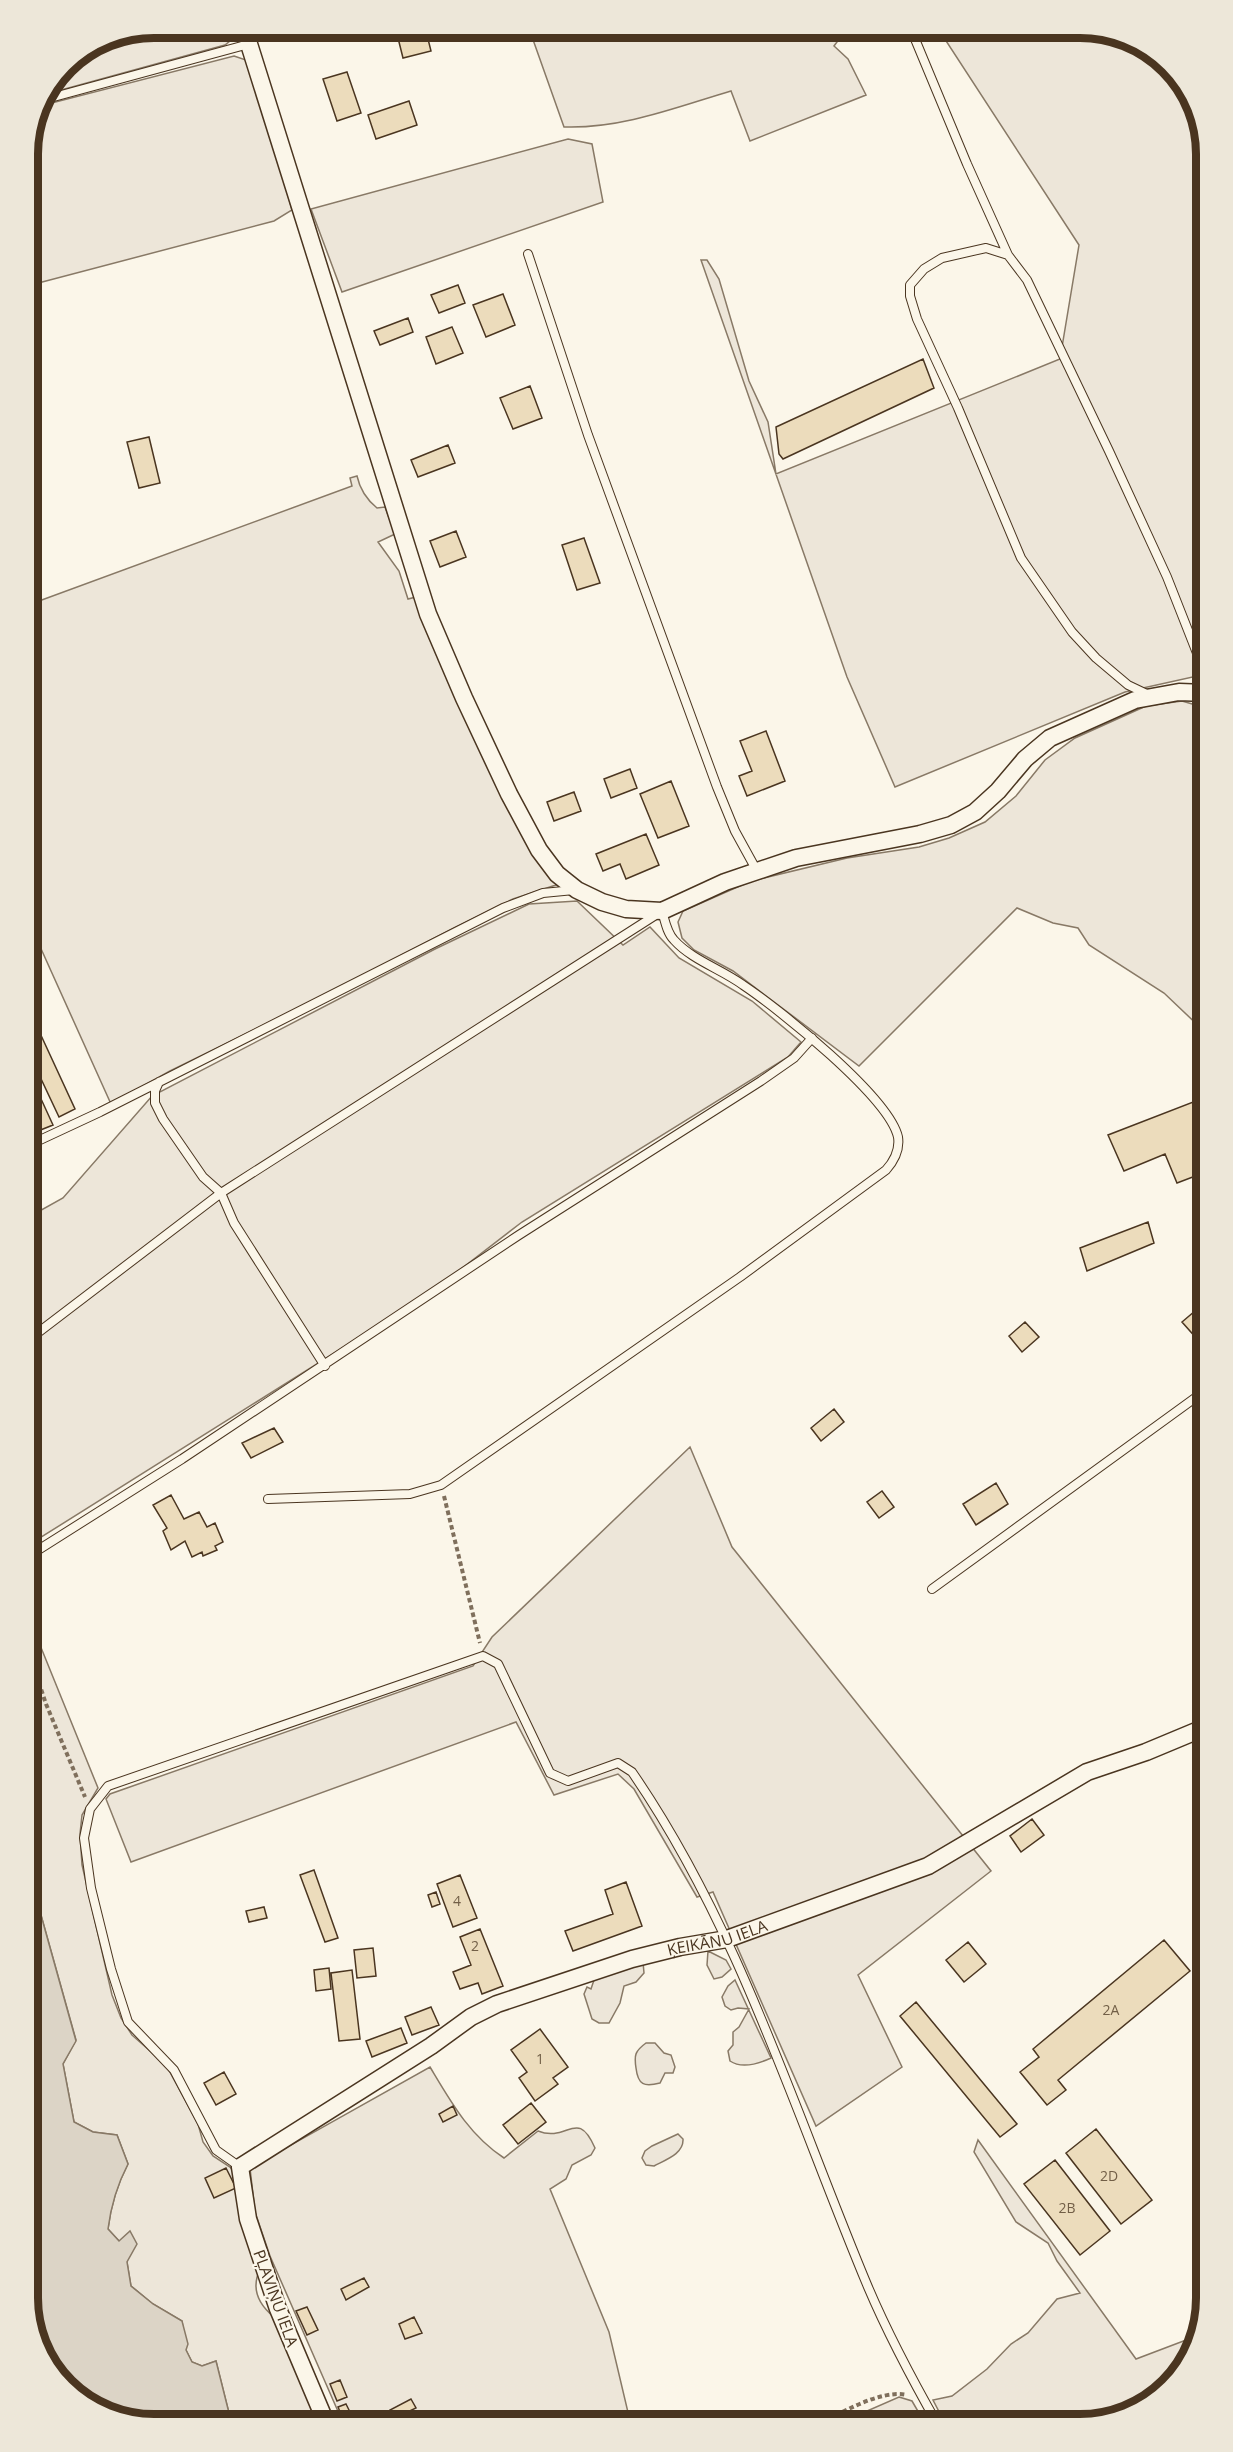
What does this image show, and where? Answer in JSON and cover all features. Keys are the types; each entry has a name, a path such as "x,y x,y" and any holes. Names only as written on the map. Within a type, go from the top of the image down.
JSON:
{"street":[{"path":"249,38 428,614 509,794 539,850 557,874 577,890 602,902 626,909 662,911 725,882 796,858 920,834 951,825 975,812 998,791 1025,759 1050,738 1135,700 1179,692 1196,693"},
{"name":"ĶEIKĀNU IELA","path":"240,2167 431,2046 471,2017 497,2004 632,1959 681,1947 727,1940 928,1866 1087,1772 1146,1752 1196,1730"},
{"name":"PĻAVIŅU IELA","path":"240,2167 248,2219 278,2309 322,2414"}],"lane":[{"path":"52,97 238,38"},
{"path":"915,38 1008,255 1027,280 1110,451 1167,577 1196,651"},
{"path":"1008,255 986,248 942,258 924,269 910,285 910,296 917,319 958,408 1021,558 1072,632 1096,658 1128,685 1153,696"},
{"path":"528,254 588,435 717,787 735,831 757,871"},
{"path":"38,1141 503,908 543,893 577,890"},
{"path":"38,1333 221,1194 662,911 673,939 687,952 743,985 812,1038 877,1104 892,1123 898,1138 898,1152 892,1163 740,1277 441,1485 410,1494 268,1499"},
{"path":"38,1550 325,1365 519,1235 761,1081 794,1058 812,1038"},
{"path":"160,1081 155,1091 155,1102 162,1119 203,1177 221,1194 234,1223 325,1365"},
{"path":"932,1589 1196,1397"},
{"path":"240,2167 216,2150 174,2070 128,2022 111,1969 91,1888 84,1839 90,1809 108,1786 483,1656 498,1664 550,1773 568,1781 618,1763 632,1772 691,1869 727,1940 793,2095 869,2289 932,2414"}],"path":[{"path":"441,1485 483,1656"},
{"path":"38,1680 90,1809"},
{"path":"840,2414 892,2394 908,2395 930,2410"}],"shaded area":[{"path":"138,38 234,38 225,45 55,92 66,77 83,61 102,49 123,41"},
{"path":"532,38 840,38 834,46 848,59 866,95 750,141 731,91 628,121 586,127 564,127"},
{"path":"944,38 1095,38 1110,41 1138,53 1162,71 1180,95 1187,109 1192,123 1196,153 1196,676 1125,692 895,787 847,677 701,260 707,260 719,279 749,381 768,422 776,474 1060,359 1079,245"},
{"path":"234,56 246,60 256,77 292,210 274,221 38,283 38,138 48,104"},
{"path":"568,139 592,144 603,202 342,292 311,209"},
{"path":"357,476 362,490 370,501 377,508 385,507 395,534 378,542 399,571 408,599 416,597 556,885 513,899 454,928 317,999 170,1071 111,1104 38,942 38,598 39,601 352,486 350,478"},
{"path":"1182,701 1196,705 1196,1023 1164,993 1089,945 1078,928 1053,923 1017,908 859,1066 733,971 694,950 682,938 678,922 683,911 751,881 847,858 919,847 949,838 985,822 1016,796 1045,760 1075,738 1146,706"},
{"path":"577,901 623,945 650,927 679,958 752,1001 801,1042 788,1057 522,1222 430,1293 38,1539 38,1212 63,1198 152,1096 435,949 529,904"},
{"path":"690,1447 732,1547 991,1871 858,1975 902,2067 816,2126 713,1892 697,1897 634,1789 618,1774 554,1795 516,1722 131,1862 106,1799 110,1794 473,1666 492,1637"},
{"path":"38,1640 98,1788 82,1815 80,1834 82,1865 112,1995 121,2018 132,2035 166,2065 198,2124 203,2142 213,2156 235,2173 260,2269 256,2289 260,2301 274,2317 316,2414 229,2414 216,2361 202,2366 192,2362 186,2350 182,2321 153,2304 131,2286 127,2262 119,2241 108,2229 115,2195 128,2164 117,2135 93,2132 74,2122 63,2064 76,2040 38,1904"},
{"path":"38,1905 76,2041 63,2064 74,2122 93,2132 117,2135 128,2164 115,2195 108,2229 119,2241 130,2231 137,2244 127,2262 131,2286 153,2304 182,2321 188,2344 186,2350 192,2362 202,2366 216,2361 229,2414 146,2414 116,2408 89,2395 71,2381 61,2369 46,2343 41,2329 38,2306"},
{"path":"708,1951 726,1960 731,1969 722,1977 714,1979 707,1965"},
{"path":"643,1962 644,1973 636,1982 624,1986 620,2003 609,2023 599,2023 592,2019 584,1994 587,1987 591,1989 595,1977"},
{"path":"735,1980 748,2009 731,2010 725,2006 722,1997 728,1986"},
{"path":"749,2010 771,2058 755,2064 740,2065 730,2061 728,2051 733,2045 733,2032 739,2027"},
{"path":"646,2043 655,2043 664,2053 671,2055 675,2067 673,2073 665,2073 660,2083 650,2085 638,2078 635,2056"},
{"path":"430,2067 453,2105 471,2128 504,2158 538,2131 557,2133 577,2128 583,2130 595,2148 591,2155 572,2165 566,2179 550,2189 609,2332 628,2414 339,2414 270,2256 255,2212 250,2168"},
{"path":"678,2134 683,2139 677,2153 654,2166 646,2165 642,2158 645,2151"},
{"path":"978,2140 1136,2359 1188,2339 1176,2363 1162,2381 1150,2391 1124,2406 1087,2414 940,2414 933,2400 952,2396 987,2369 1011,2344 1028,2333 1057,2299 1080,2293 1057,2261 1048,2243 1016,2222 974,2152"},
{"path":"899,2397 912,2401 920,2414 860,2414"}],"building":[{"path":"398,38 428,38 431,51 403,58"},
{"path":"347,72 361,113 337,121 323,79"},
{"path":"409,101 417,125 376,139 368,115"},
{"path":"458,285 465,303 439,313 431,295"},
{"path":"503,294 515,325 486,337 473,305"},
{"path":"408,318 413,332 380,345 374,331"},
{"path":"452,327 463,353 436,364 426,337"},
{"path":"923,359 934,388 783,459 779,454 776,427"},
{"path":"530,386 542,418 513,429 500,398"},
{"path":"149,437 160,483 139,488 127,442"},
{"path":"448,445 455,463 418,477 411,460"},
{"path":"456,531 466,557 440,567 430,541"},
{"path":"584,538 600,583 577,590 562,545"},
{"path":"766,731 785,781 747,796 739,776 752,771 740,741"},
{"path":"630,769 637,788 611,798 604,779"},
{"path":"671,781 689,826 658,838 640,794"},
{"path":"574,792 581,811 554,821 547,802"},
{"path":"646,834 659,865 626,879 620,864 603,871 596,854"},
{"path":"38,1031 75,1109 59,1117 38,1072"},
{"path":"38,1092 53,1125 38,1131"},
{"path":"1196,1101 1196,1176 1177,1183 1165,1154 1124,1171 1108,1135"},
{"path":"1148,1222 1154,1243 1087,1271 1080,1248"},
{"path":"1196,1310 1196,1338 1182,1322"},
{"path":"1025,1322 1039,1337 1022,1352 1009,1336"},
{"path":"834,1409 844,1422 821,1441 811,1428"},
{"path":"274,1428 283,1442 251,1458 242,1443"},
{"path":"996,1483 1008,1504 976,1525 963,1504"},
{"path":"882,1491 894,1507 879,1518 867,1502"},
{"path":"171,1495 184,1519 199,1512 207,1527 215,1523 223,1542 215,1546 217,1550 203,1556 202,1552 192,1557 185,1541 171,1550 163,1531 167,1528 153,1505"},
{"path":"1032,1819 1044,1835 1021,1852 1010,1836"},
{"path":"314,1870 338,1938 325,1942 300,1875"},
{"path":"460,1875 477,1918 453,1927 437,1884"},
{"path":"626,1882 642,1926 573,1951 565,1931 613,1914 605,1890"},
{"path":"436,1892 440,1904 432,1907 428,1895"},
{"path":"264,1907 267,1918 249,1922 246,1911"},
{"path":"480,1929 503,1986 482,1994 478,1983 460,1989 453,1972 471,1965 460,1937"},
{"path":"1164,1940 1190,1971 1058,2080 1066,2090 1047,2105 1020,2072 1039,2057 1033,2049"},
{"path":"968,1942 986,1964 964,1982 946,1960"},
{"path":"373,1948 376,1976 357,1978 354,1950"},
{"path":"329,1968 331,1989 316,1991 314,1970"},
{"path":"352,1970 360,2039 339,2041 331,1973"},
{"path":"916,2002 1017,2124 1000,2137 900,2016"},
{"path":"431,2007 439,2025 412,2035 405,2017"},
{"path":"401,2028 407,2043 372,2057 366,2041"},
{"path":"540,2029 568,2067 553,2078 558,2084 535,2101 519,2078 527,2072 511,2050"},
{"path":"224,2072 236,2094 216,2105 204,2083"},
{"path":"531,2103 546,2122 518,2144 503,2125"},
{"path":"453,2106 457,2115 443,2122 439,2114"},
{"path":"1096,2129 1152,2200 1121,2224 1066,2153"},
{"path":"1055,2160 1110,2231 1080,2255 1024,2184"},
{"path":"226,2168 236,2188 214,2198 205,2178"},
{"path":"364,2278 369,2287 346,2300 341,2289"},
{"path":"307,2307 318,2330 307,2335 296,2311"},
{"path":"414,2317 422,2333 405,2339 399,2324"},
{"path":"340,2380 347,2397 337,2401 330,2384"},
{"path":"411,2399 416,2408 403,2414 392,2414 390,2410"},
{"path":"346,2404 351,2414 341,2414 338,2407"}]}
